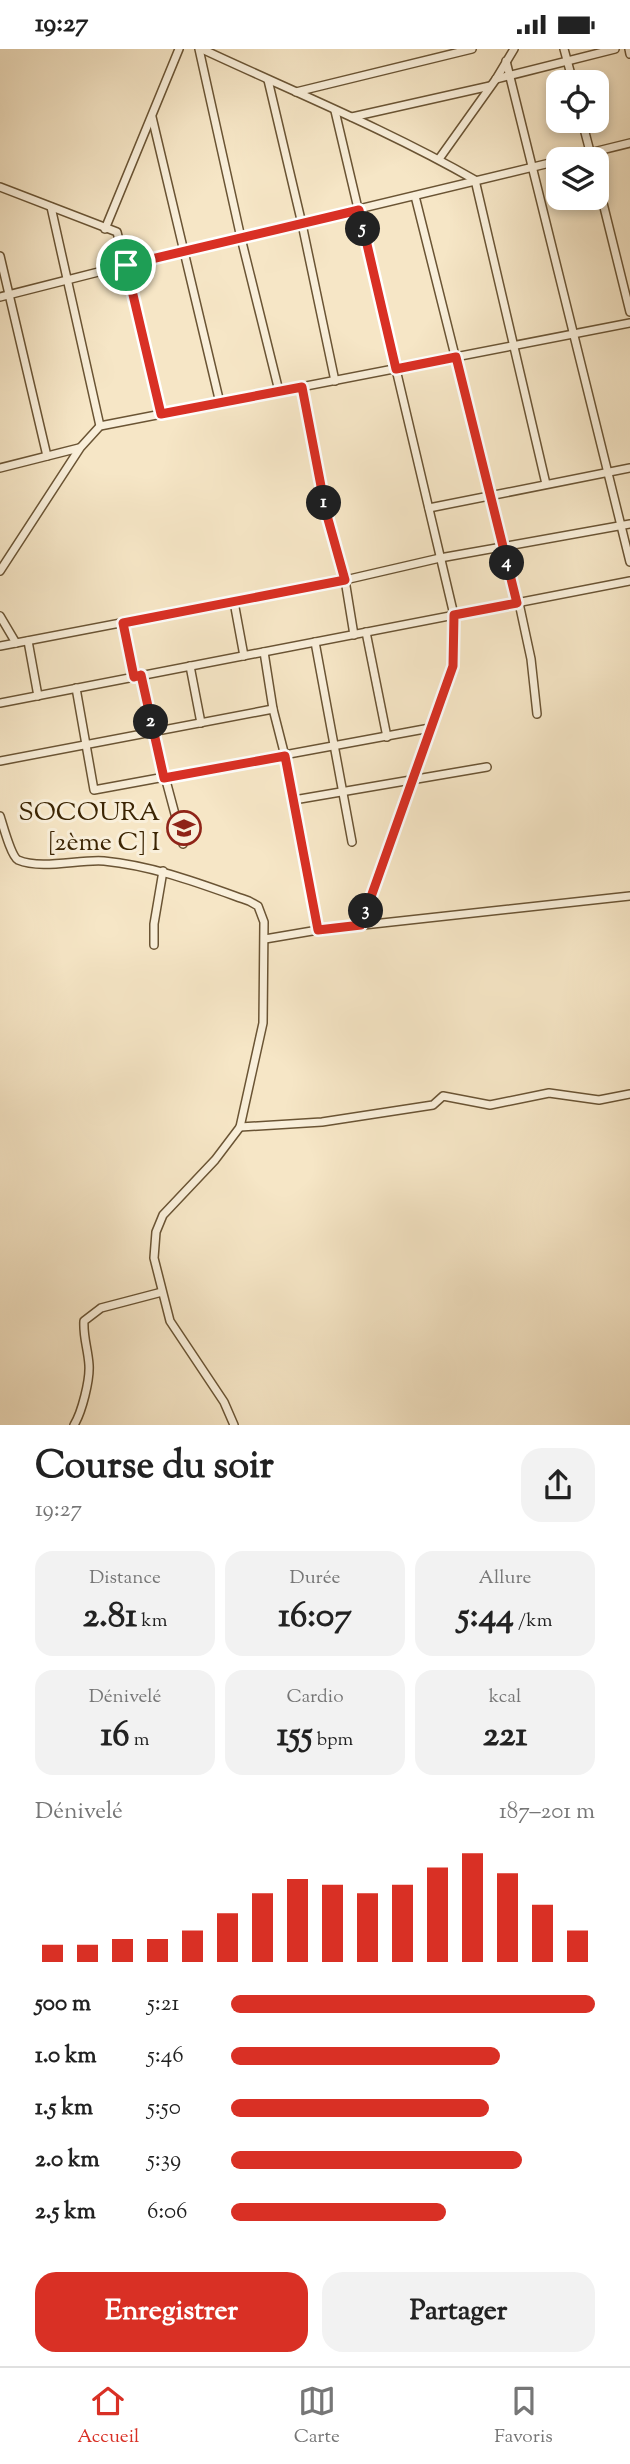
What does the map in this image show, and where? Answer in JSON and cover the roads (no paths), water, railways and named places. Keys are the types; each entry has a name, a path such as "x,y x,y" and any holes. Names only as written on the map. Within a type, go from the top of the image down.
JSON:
{"street":[{"path":"105,229 179,49"},
{"path":"201,49 352,117 439,159 475,180 546,484"},
{"path":"201,49 241,238 279,391"},
{"path":"296,92 472,49"},
{"path":"439,159 514,49"},
{"path":"564,49 570,70"},
{"path":"352,117 493,83 510,76 615,49"},
{"path":"506,61 630,562"},
{"path":"268,80 335,381"},
{"path":"335,111 454,615 453,666 361,925"},
{"path":"152,117 220,403"},
{"path":"609,150 630,143"},
{"path":"0,297 546,164"},
{"path":"0,187 117,232 161,414"},
{"path":"415,196 518,603 531,659 537,714"},
{"path":"51,207 100,426"},
{"path":"605,210 630,312"},
{"path":"0,256 47,456"},
{"path":"0,571 80,448 100,426 630,324"},
{"path":"302,387 326,512 345,580 354,635"},
{"path":"0,468 80,448"},
{"path":"429,508 630,468"},
{"path":"0,646 345,580 440,558 630,524"},
{"path":"0,703 630,581"},
{"path":"234,602 244,656"},
{"path":"0,617 16,643"},
{"path":"123,623 183,844"},
{"path":"366,632 387,737"},
{"path":"28,641 38,696"},
{"path":"315,642 352,842"},
{"path":"264,652 318,930"},
{"path":"190,666 201,723"},
{"path":"76,688 94,790 430,728"},
{"path":"0,761 273,709"},
{"path":"293,800 488,767"},
{"path":"0,816 13,855 19,860 58,863 102,861 163,871 258,906 264,922 265,939 262,1030 240,1127 215,1160 163,1215 156,1232 154,1258 170,1321 224,1402 234,1425"},
{"path":"154,945 154,924 163,871"},
{"path":"265,939 318,930 630,896"},
{"path":"240,1127 322,1122 433,1105 443,1096 489,1105 548,1093 599,1100 630,1094"},
{"path":"74,1425 80,1416 89,1367 83,1335 85,1321 101,1308 162,1292"}],"place":[{"name":"SOCOURA [2ème C] I","path":"184,828"}]}
